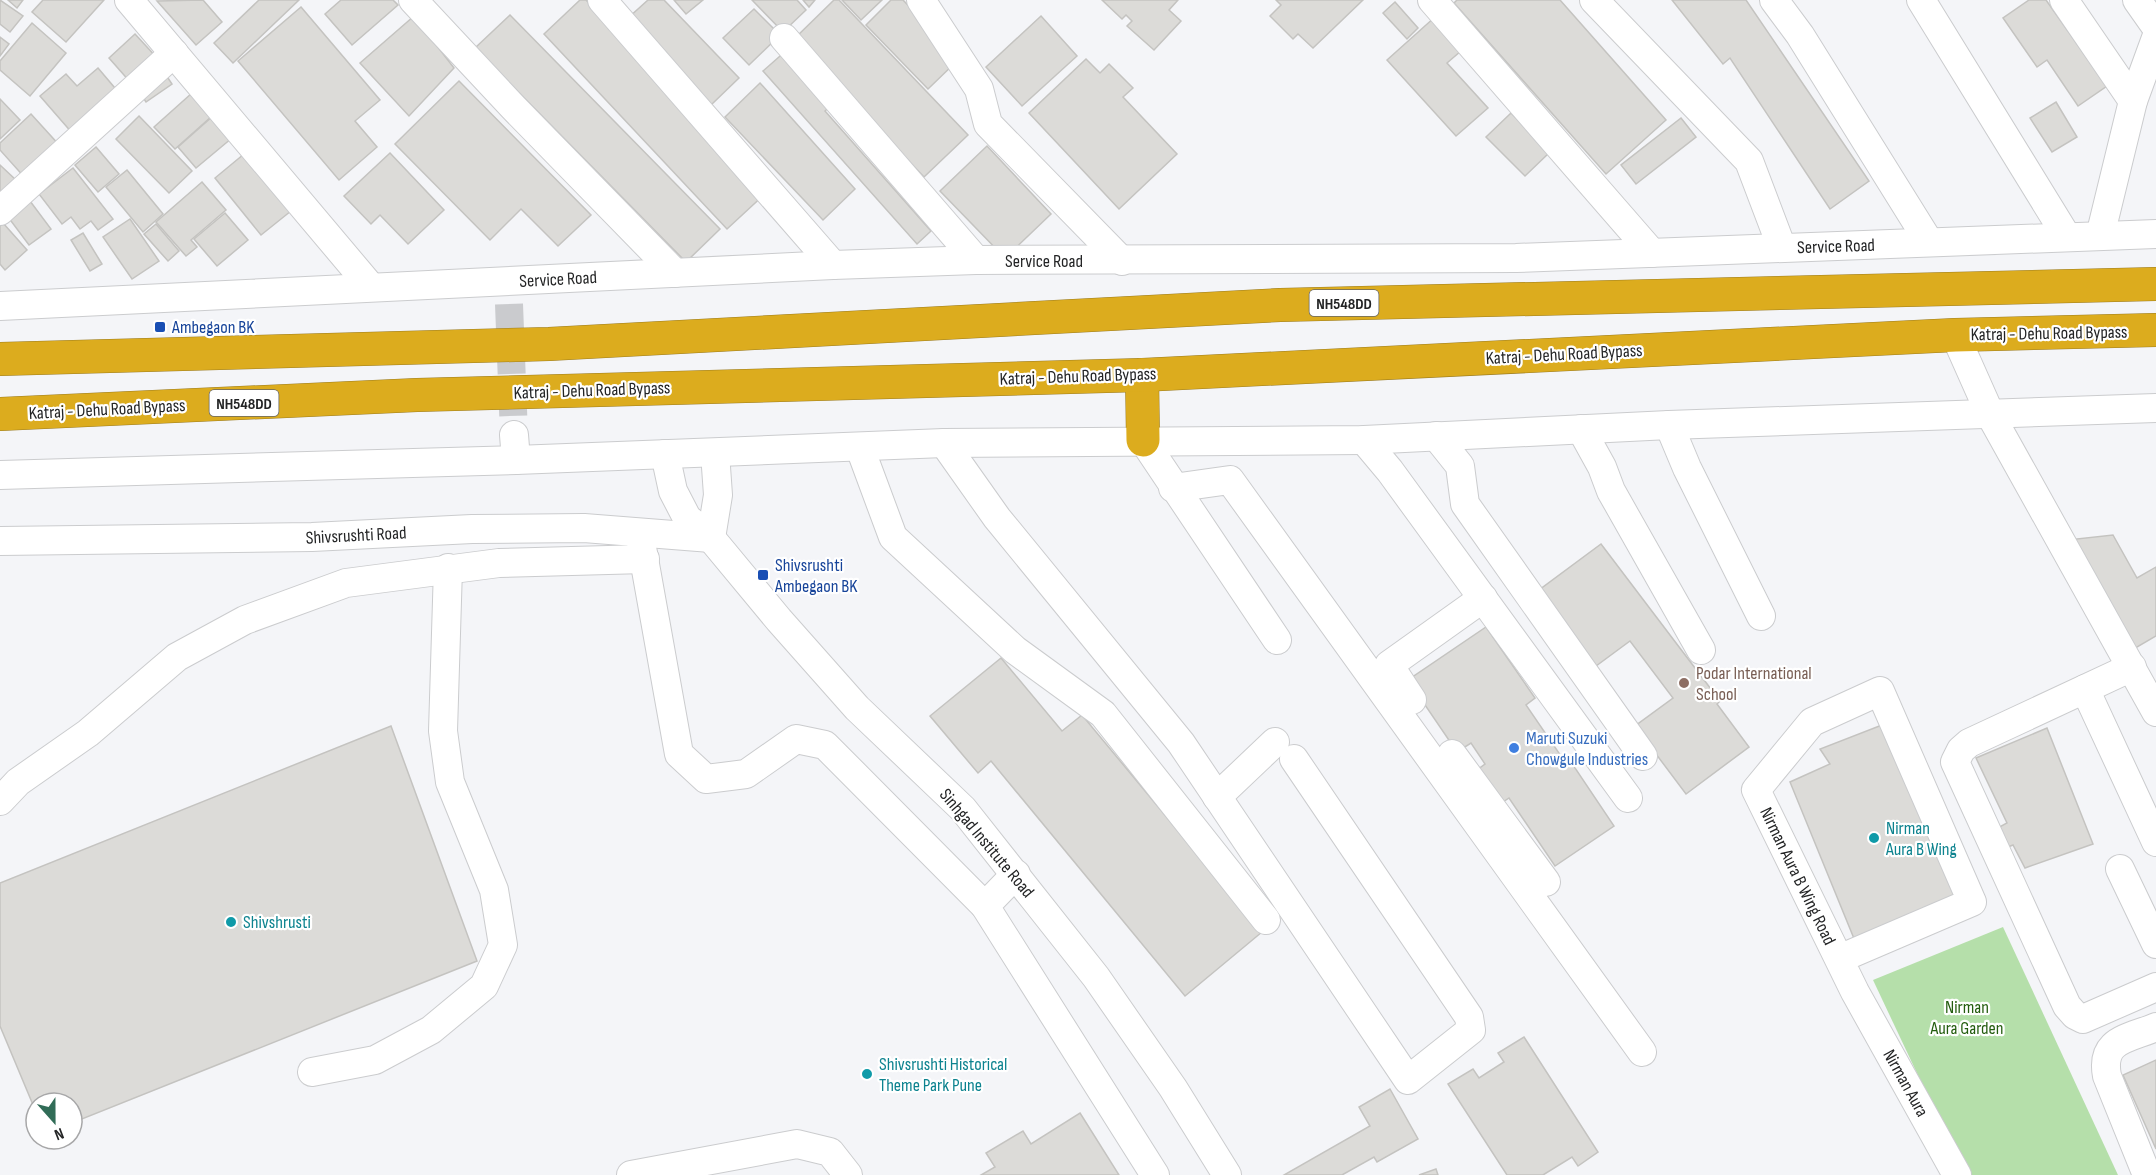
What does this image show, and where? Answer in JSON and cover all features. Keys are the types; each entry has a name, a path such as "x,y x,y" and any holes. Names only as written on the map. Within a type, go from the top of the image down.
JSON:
{"highway":[{"name":"NH548DD","path":"0,359 549,344 1280,305 2156,284"},
{"name":"Katraj - Dehu Road Bypass","path":"0,414 417,395 1142,375 1954,335 2156,330"},
{"path":"1142,375 1143,440"}],"street":[{"path":"129,0 370,286"},
{"path":"413,0 513,107 675,273"},
{"path":"602,0 833,265"},
{"path":"921,0 979,89 988,123 1122,261"},
{"path":"1432,0 1652,253"},
{"path":"1594,0 1749,161 1782,248"},
{"path":"1774,0 1800,35 1929,242"},
{"path":"1921,0 2067,237"},
{"path":"2064,0 2133,101"},
{"path":"2137,0 2156,27"},
{"path":"784,38 976,260"},
{"path":"2100,236 2133,101 2156,38"},
{"path":"0,211 174,53"},
{"name":"Service Road","path":"0,306 370,286 509,292 675,273 976,260 1516,258 2156,234"},
{"path":"0,289 60,287 80,303"},
{"path":"1954,335 1991,416 2156,712"},
{"path":"0,475 515,448 665,454 944,443 1364,440 1669,425 1991,416 2156,408"},
{"path":"1669,425 1687,468 1761,616"},
{"path":"1581,429 1602,467 1611,492 1701,650"},
{"path":"1436,436 1460,466 1465,504 1643,756"},
{"path":"1143,440 1277,640"},
{"path":"1364,440 1390,471 1628,798"},
{"path":"944,443 997,518 1181,743 1217,797 1408,1080 1471,1030 1469,1017 1285,751 1217,797"},
{"path":"860,448 893,537 1015,650 1103,714 1266,920"},
{"path":"711,538 717,495 715,453"},
{"name":"Sinhgad Institute Road","path":"665,454 673,490 687,518 711,538 779,620 857,708 963,809 1102,986 1173,1088 1227,1175"},
{"path":"1173,488 1230,480 1642,1052"},
{"name":"Shivsrushti Road","path":"0,541 312,537 472,529 584,528 711,538"},
{"path":"639,531 679,754 706,779 746,774 796,739 825,745 985,906 1155,1175"},
{"path":"0,801 18,782 88,733 177,657 245,620 346,583 499,563 645,559"},
{"path":"312,1072 375,1060 431,1030 484,986 503,945 494,891 450,783 443,731 448,568"},
{"path":"1483,598 1389,665 1390,671 1546,882"},
{"path":"2132,667 1969,743 1960,750 1955,762 2067,1006 2075,1015 2083,1019 2156,987"},
{"path":"2085,689 2156,842"},
{"name":"Nirman Aura B Wing Road","path":"1880,691 1972,902 1839,959 1755,790 1812,722 1880,691"},
{"path":"2120,870 2156,944"},
{"path":"985,906 1016,874"},
{"name":"Nirman Aura","path":"1839,959 1957,1175"},
{"path":"2147,1175 2107,1076 2104,1062 2106,1052 2115,1044 2156,1028"},
{"path":"631,1175 680,1171 797,1144 830,1152 848,1175"}],"green space":[{"name":"Nirman Aura Garden","path":"2003,927 2118,1175 1969,1175 1940,1122 1873,980"}],"building":[{"path":"0,0 23,16 10,32 0,24"},
{"path":"8,0 23,0 17,8"},
{"path":"43,0 104,0 66,42 32,12"},
{"path":"203,0 222,22 196,45 157,1"},
{"path":"259,0 299,0 233,63 214,43"},
{"path":"341,0 393,0 398,5 352,45 325,14"},
{"path":"580,0 586,0 767,192 727,229 544,34"},
{"path":"648,0 664,0 739,78 711,105 628,18"},
{"path":"674,0 703,0 686,14"},
{"path":"752,0 797,0 806,10 783,32"},
{"path":"803,0 815,0 809,7"},
{"path":"834,0 839,0 968,135 924,177 793,40"},
{"path":"842,0 882,0 861,20"},
{"path":"891,0 903,0 937,36 956,62 928,89 866,25"},
{"path":"1102,0 1178,0 1169,10 1181,21 1154,50 1127,26 1132,21 1126,15 1122,19"},
{"path":"1276,0 1363,0 1313,48 1298,34 1293,39 1270,16 1281,5"},
{"path":"1457,0 1560,0 1666,120 1606,174 1454,3"},
{"path":"1672,0 1746,0 1869,181 1830,209 1730,58 1723,64"},
{"path":"2029,0 2046,0 2107,86 2078,106 2047,60 2037,67 2003,18"},
{"path":"1395,2 1418,28 1407,39 1383,13"},
{"path":"301,7 380,100 355,121 377,147 339,180 238,61"},
{"path":"754,9 780,35 749,65 723,38"},
{"path":"510,15 720,229 686,262 475,48"},
{"path":"414,16 454,68 409,116 360,63"},
{"path":"1041,16 1077,56 1022,106 986,67"},
{"path":"1436,16 1461,51 1447,63 1488,108 1456,136 1387,60"},
{"path":"32,23 66,53 30,96 0,70 0,61"},
{"path":"135,34 158,59 131,83 109,58"},
{"path":"0,37 9,44 0,56"},
{"path":"788,49 835,102 825,111 931,231 917,244 763,71"},
{"path":"1086,59 1100,73 1109,64 1133,88 1123,97 1177,154 1119,209 1029,113"},
{"path":"98,68 120,94 73,134 40,96 66,74 77,86"},
{"path":"164,72 172,84 146,102 138,90"},
{"path":"459,81 591,215 558,246 521,209 490,240 395,144"},
{"path":"760,83 855,189 823,220 725,117"},
{"path":"192,93 212,116 175,149 154,127"},
{"path":"0,99 20,120 0,139"},
{"path":"2056,102 2077,137 2052,152 2030,118"},
{"path":"1511,113 1550,152 1525,176 1486,137"},
{"path":"31,114 61,147 26,179 0,150 0,143"},
{"path":"139,116 192,171 169,193 116,139"},
{"path":"213,116 232,138 196,168 178,147"},
{"path":"1681,118 1696,137 1636,184 1621,165"},
{"path":"987,146 1051,214 1005,258 940,191"},
{"path":"96,147 119,174 98,192 75,165"},
{"path":"390,153 444,210 408,244 380,215 371,224 344,196"},
{"path":"244,154 291,211 261,235 215,178"},
{"path":"0,165 16,180 0,197"},
{"path":"73,168 113,219 98,230 91,221 80,229 71,217 62,224 39,194"},
{"path":"127,170 163,214 143,232 106,187"},
{"path":"202,182 226,210 191,240 197,247 186,256 156,222"},
{"path":"27,197 51,229 29,245 5,213"},
{"path":"225,213 248,240 217,266 194,239"},
{"path":"130,219 159,261 132,279 103,237"},
{"path":"3,223 27,250 5,270 0,264 0,226"},
{"path":"156,224 179,251 168,261 144,234"},
{"path":"83,233 102,264 90,271 71,240"},
{"path":"2113,535 2137,578 2156,567 2156,636 2132,650 2067,540"},
{"name":"Podar International School","path":"1601,544 1720,701 1717,704 1749,747 1686,794 1635,726 1673,698 1630,641 1592,669 1535,593"},
{"name":"Maruti Suzuki Chowgule Industries","path":"1486,627 1535,698 1526,705 1565,762 1569,759 1614,826 1555,866 1509,798 1500,804 1477,770 1485,764 1471,743 1457,752 1408,680"},
{"path":"1001,658 1062,731 1082,715 1262,932 1185,996 991,761 978,773 930,716"},
{"name":"Nirman Aura B Wing","path":"1882,725 1961,895 1855,941 1790,782 1830,764 1820,749"},
{"name":"Shivshrusti","path":"391,726 477,961 84,1118 84,1091 27,1091 0,1026 0,883"},
{"path":"2047,728 2093,844 2025,868 2013,845 2003,849 1994,830 2007,823 1976,758"},
{"path":"1524,1037 1598,1152 1578,1166 1572,1157 1543,1175 1507,1175 1448,1084 1473,1069 1479,1078 1504,1062 1498,1053"},
{"path":"2156,1060 2156,1149 2123,1075"},
{"path":"1390,1089 1418,1139 1377,1162 1374,1157 1342,1175 1284,1175 1370,1126 1359,1107"},
{"path":"1080,1113 1119,1175 981,1175 995,1167 986,1153 1023,1131 1031,1144"},
{"path":"1436,1169 1438,1175 1419,1175"}],"tunnel":[{"path":"509,304 514,435"}],"place":[{"name":"Ambegaon BK","path":"160,327"},
{"name":"Shivsrushti Ambegaon BK","path":"763,575"},
{"name":"Podar International School","path":"1684,683"},
{"name":"Maruti Suzuki Chowgule Industries","path":"1514,748"},
{"name":"Nirman Aura B Wing","path":"1874,838"},
{"name":"Shivshrusti","path":"231,922"},
{"name":"Shivsrushti Historical Theme Park Pune","path":"867,1074"}]}
